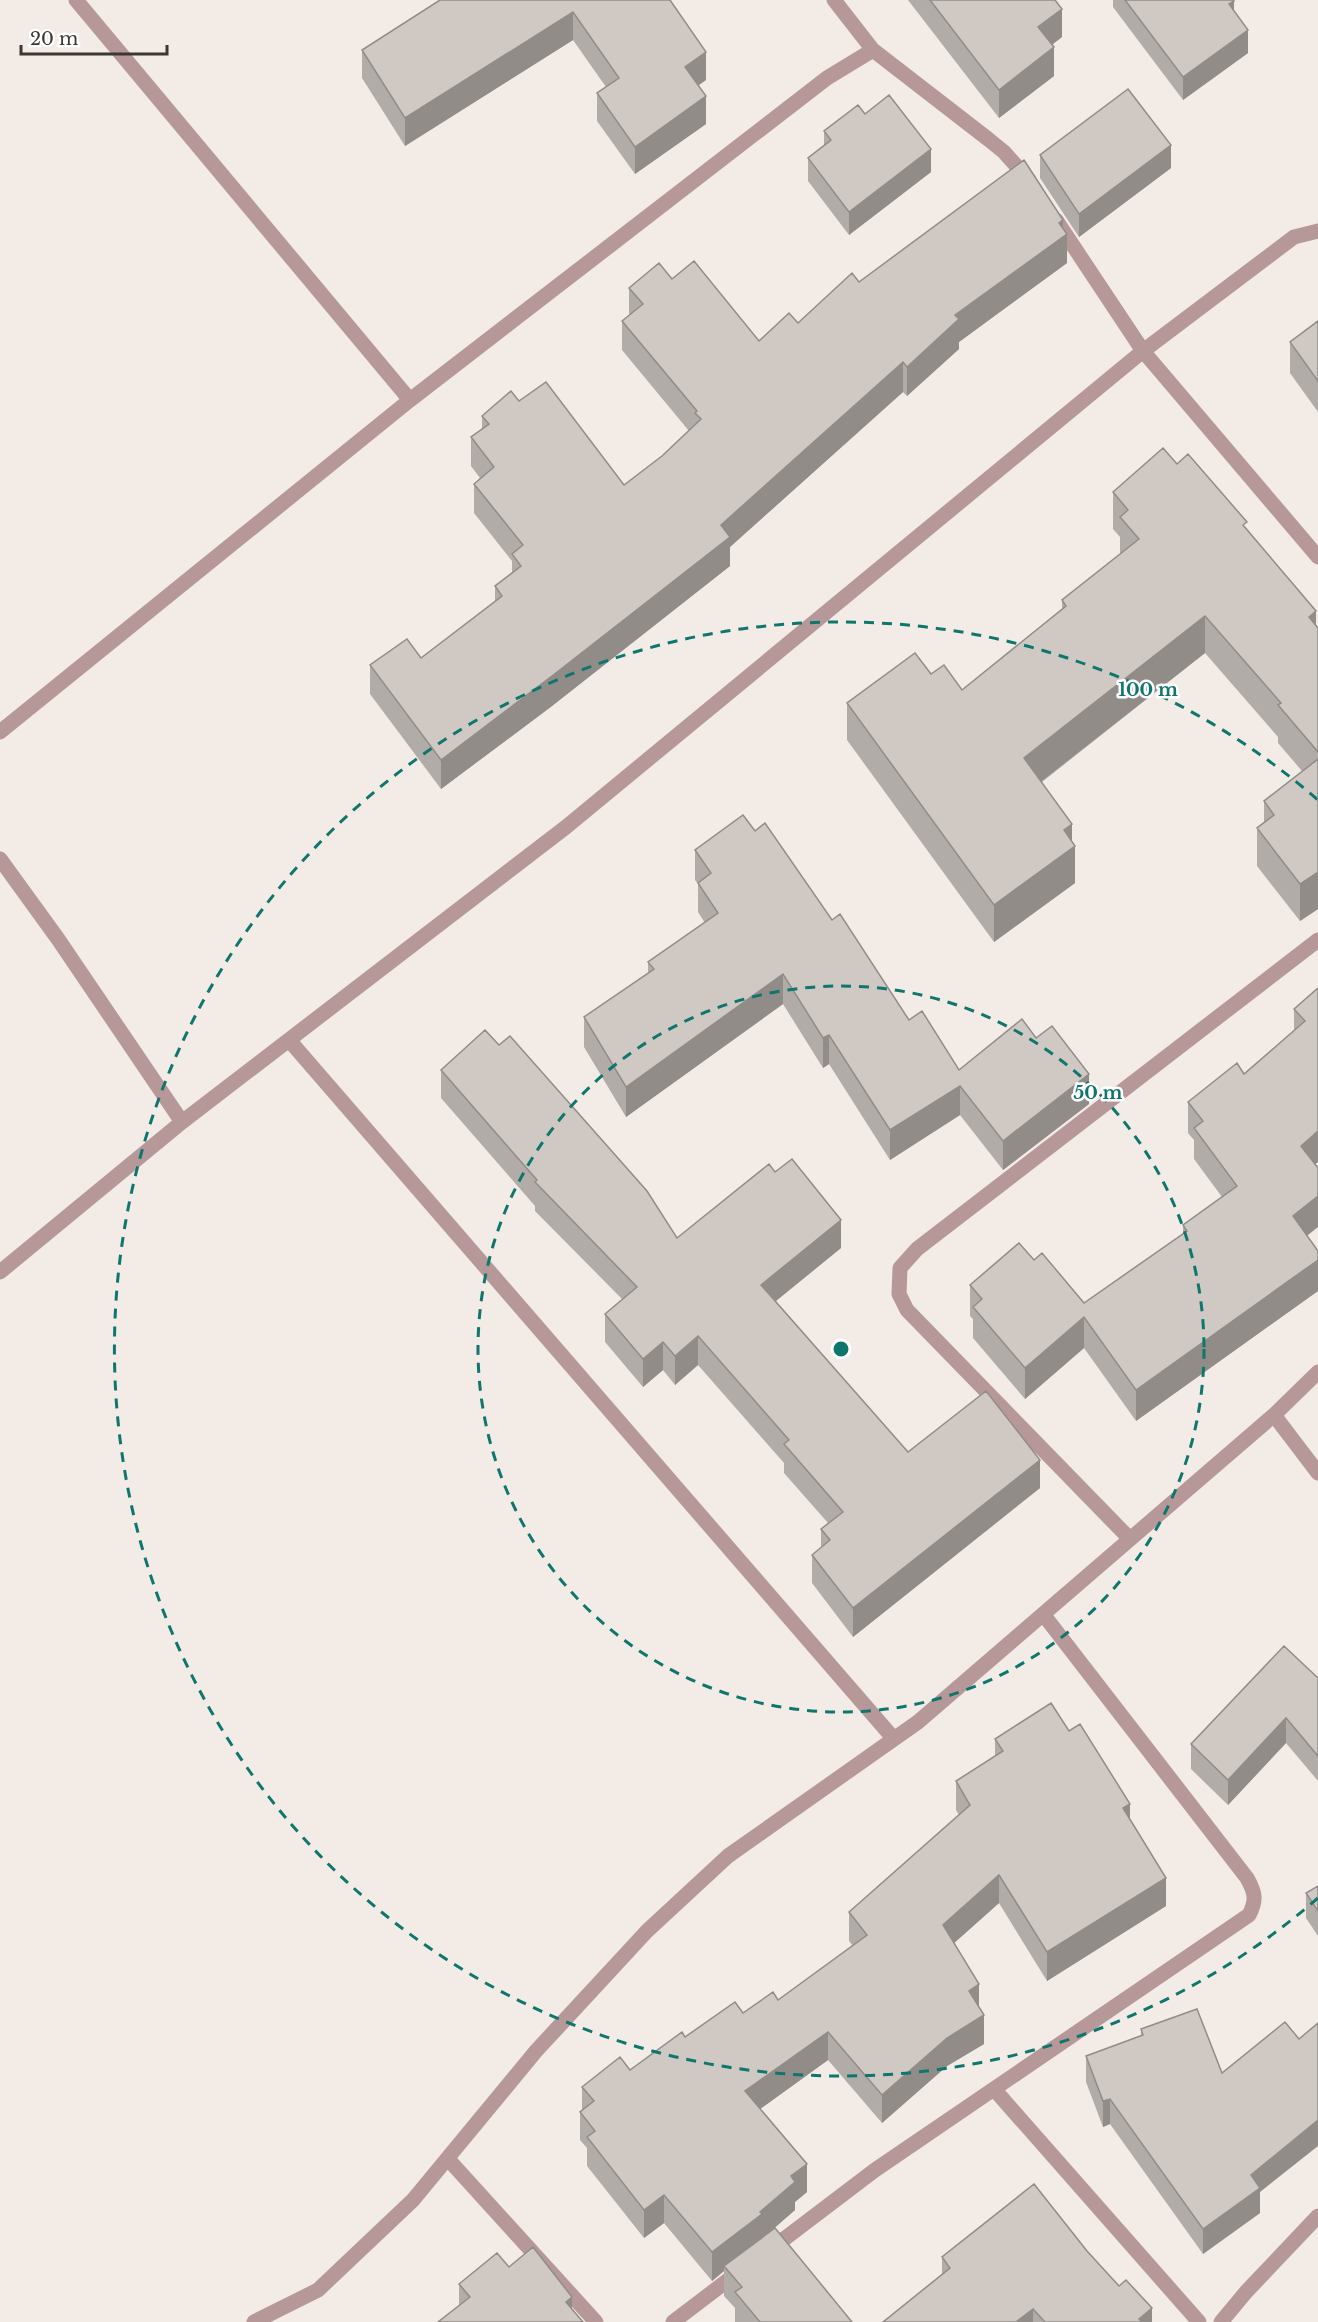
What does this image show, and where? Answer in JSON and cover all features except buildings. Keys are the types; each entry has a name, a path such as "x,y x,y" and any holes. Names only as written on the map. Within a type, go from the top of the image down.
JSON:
{"street":[{"path":"76,0 410,400"},
{"path":"834,0 873,50 1004,152 1024,172 1037,192"},
{"path":"0,732 410,400 827,78 873,50"},
{"path":"1050,212 1143,351 1318,557"},
{"path":"0,1272 182,1122 566,826 1143,351 1294,237 1318,231"},
{"path":"0,860 58,939 182,1122"},
{"path":"1130,1539 907,1310 899,1294 900,1268 917,1249 1318,940"},
{"path":"290,1040 894,1739"},
{"path":"254,2322 318,2290 413,2200 536,2051 647,1931 728,1856 918,1722 1274,1415 1318,1372"},
{"path":"1274,1415 1318,1473"},
{"path":"673,2322 875,2170 1249,1915 1256,1904 1255,1890 1247,1878 1043,1614"},
{"path":"994,2089 1199,2322"},
{"path":"448,2159 596,2322"},
{"path":"1221,2322 1318,2216"}]}
